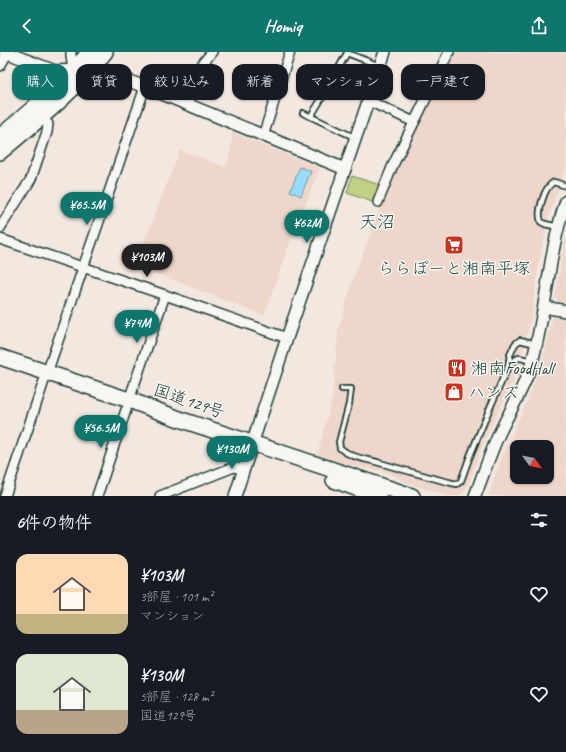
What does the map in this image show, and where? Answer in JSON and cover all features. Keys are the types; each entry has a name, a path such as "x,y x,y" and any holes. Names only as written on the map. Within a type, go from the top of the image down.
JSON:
{"highway":[{"path":"0,136 53,91 95,60"},
{"path":"0,152 41,117 70,78"},
{"name":"国道129号","path":"0,358 46,377 252,448 412,496"},
{"name":"国道129号","path":"0,366 46,377"},
{"name":"国道129号","path":"252,448 298,467 378,496"}],"street":[{"path":"0,66 7,52 70,78 71,52"},
{"path":"212,52 194,74 179,101 345,169"},
{"path":"263,136 290,52"},
{"path":"381,64 385,52"},
{"path":"378,202 393,165 449,52"},
{"path":"95,60 111,74 140,85"},
{"path":"5,496 141,100"},
{"path":"235,496 287,338 369,101 414,122"},
{"path":"0,228 31,179 47,132 48,124 41,117"},
{"path":"475,496 499,434 522,388 532,362 544,307 558,227 566,202"},
{"path":"0,240 84,267 287,338"},
{"path":"97,496 165,295"},
{"path":"544,307 566,311"},
{"path":"160,496 234,467 244,470"}],"lane":[{"path":"311,116 326,92 345,53 375,64"},
{"path":"303,113 356,138"},
{"path":"558,227 540,222 540,210 546,190 550,184 554,182 566,186"},
{"path":"342,389 351,389 349,404 339,442 340,448 343,451 356,457 452,484 457,484 461,481 508,367 510,355 517,342 520,340 536,344"},
{"path":"508,367 516,358 520,357 532,362"}],"shaded area":[{"path":"454,52 566,52 566,169 561,179 548,220 539,263 531,320 512,385 484,441 468,486 463,493 458,496 448,496 407,483 392,475 380,471 317,457 333,393 338,330 353,280 389,182 429,100 485,100 485,64 448,64"},
{"path":"232,132 320,168 286,253 264,316 135,265 180,150 225,167 232,141"},
{"path":"566,235 566,303 559,302 555,298"},
{"path":"557,314 566,316 566,496 488,496 501,459 540,368 552,318"}],"green space":[{"path":"352,176 380,185 375,203 347,193"}],"water":[{"path":"300,167 311,171 301,196 290,191"}],"place":[{"name":"ららぽーと湘南平塚","path":"454,245"},
{"name":"湘南FoodHall","path":"457,368"},
{"name":"ハンズ","path":"454,392"}],"district":[{"name":"天沼","path":"377,222"}]}
